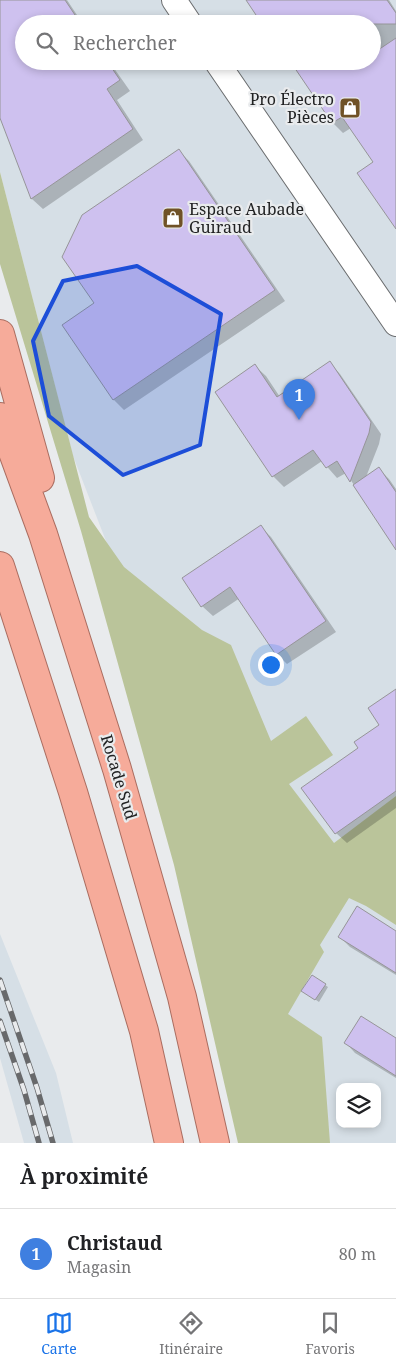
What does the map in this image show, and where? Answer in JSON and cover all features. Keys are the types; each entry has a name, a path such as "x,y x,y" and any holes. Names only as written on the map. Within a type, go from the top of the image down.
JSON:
{"highway":[{"path":"0,334 43,487 43,534"},
{"name":"Rocade Sud","path":"0,417 43,534 117,768 180,987 215,1143"},
{"path":"0,566 76,801 144,1031 169,1143"}],"street":[{"path":"174,0 184,15"},
{"path":"222,70 396,324"}],"highlighted area":[{"path":"137,266 221,314 200,445 123,475 49,416 33,341 63,281"}],"shaded area":[{"path":"0,0 396,0 396,1143 315,1143 284,1000 73,456 0,172"},
{"path":"0,934 56,1073 73,1143 24,1143 0,1058"}],"green space":[{"path":"0,172 89,517 124,567 202,630 231,645 271,741 306,716 333,755 289,784 334,843 396,796 396,925 366,906 349,898 320,945 324,952 288,1014 322,1037 330,1143 238,1143 174,865 81,531 0,264"}],"building":[{"path":"0,0 65,0 75,15 15,15 15,70 113,70 120,80 107,89 133,129 31,199 0,118"},
{"path":"246,0 387,0 396,13 396,24 381,24 381,15 256,15"},
{"path":"396,38 396,229 357,173 373,162 342,117 332,123 296,70 381,70 381,48"},
{"path":"179,149 275,290 113,400 62,325 94,303 62,257 82,215"},
{"path":"330,361 371,422 369,433 350,482 337,461 326,468 313,450 272,477 215,392 255,364 277,397"},
{"path":"379,467 396,492 396,550 353,485"},
{"path":"261,525 326,621 276,655 230,587 201,607 182,578"},
{"path":"396,689 396,791 335,834 301,788 358,748 354,742 379,725 368,708"},
{"path":"357,906 396,931 396,973 338,937"},
{"path":"312,975 326,984 315,1000 301,991"},
{"path":"361,1016 396,1038 396,1076 344,1043"}],"railway":[{"path":"0,980 37,1088 53,1143"},
{"path":"0,1021 24,1090 39,1143"}],"place":[{"name":"Pro Électro Pièces","path":"350,108"},
{"name":"Espace Aubade Guiraud","path":"173,218"},
{"name":"Christaud","path":"299,420"}]}
